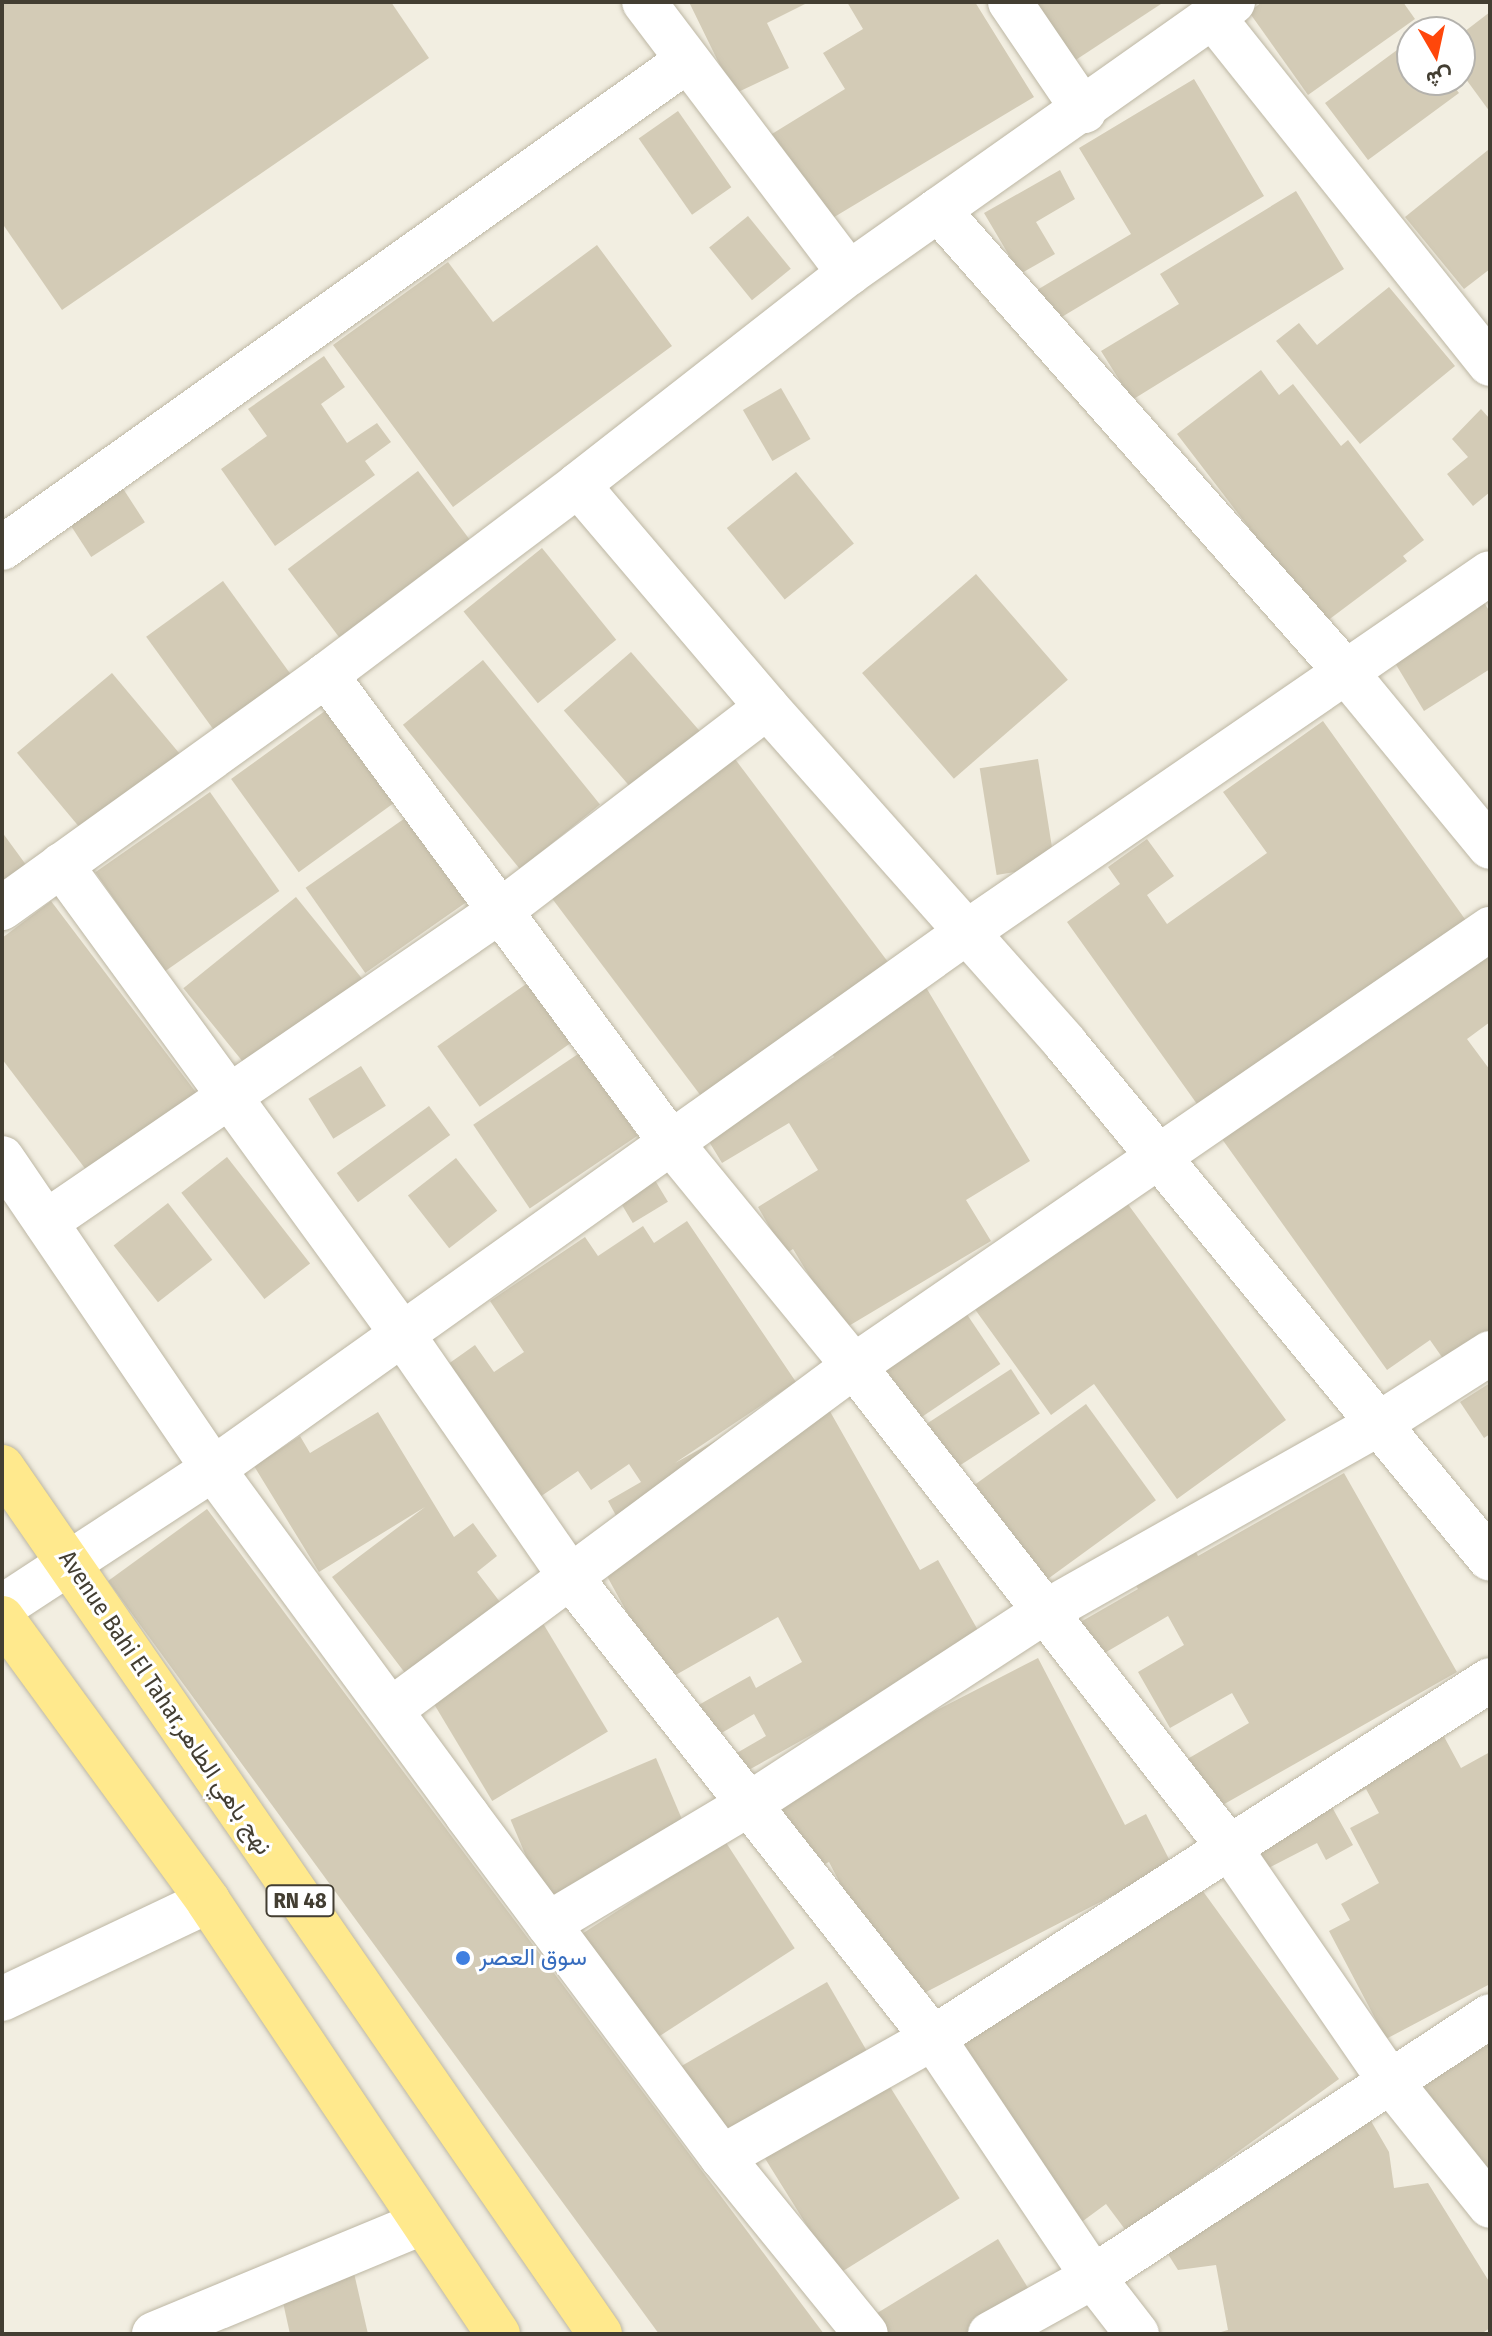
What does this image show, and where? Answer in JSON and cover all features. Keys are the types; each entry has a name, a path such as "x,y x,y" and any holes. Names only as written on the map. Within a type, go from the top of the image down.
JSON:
{"main road":[{"name":"Avenue Bahi El Tahar,نهج باهي الطاهر","path":"2,1467 600,2334"},
{"path":"2,1618 208,1901 498,2334"}],"street":[{"path":"644,2 685,62 849,273"},
{"path":"1010,2 1084,111"},
{"path":"2,908 326,675 578,485 849,273 1084,111 1223,10 1490,364"},
{"path":"2,548 685,62"},
{"path":"938,210 1345,671 1488,840"},
{"path":"578,485 767,707 1158,1153 1377,1425 1490,1559"},
{"path":"2,1607 213,1469 673,1145 967,932 1490,573"},
{"path":"326,675 503,909 673,1145 854,1366 1043,1613 1231,1850 1390,2081 1490,2206"},
{"path":"46,1222 503,909 767,707"},
{"path":"61,865 403,1335 571,1578 933,2038 1093,2277 1137,2334"},
{"path":"392,1709 854,1366 1158,1153 1490,929"},
{"path":"2,1158 213,1469 722,2157 866,2334"},
{"path":"548,1924 748,1805 1043,1613 1377,1425 1490,1353"},
{"path":"722,2157 933,2038 1231,1850 1490,1680"},
{"path":"2,1999 208,1901"},
{"path":"990,2334 1093,2277 1490,2016"},
{"path":"154,2334 422,2223"}],"building":[{"path":"2,2 391,2 429,58 62,310 2,223"},
{"path":"689,2 809,2 767,23 789,68 734,94"},
{"path":"847,2 975,2 1034,97 821,225 767,137 845,89 823,53 863,29"},
{"path":"1023,2 1164,2 1065,67"},
{"path":"1262,2 1403,2 1413,16 1396,16 1396,32 1308,95 1249,12"},
{"path":"1490,12 1490,112 1476,93 1476,23"},
{"path":"1396,51 1396,96 1455,96 1368,160 1325,103"},
{"path":"1194,79 1264,196 1055,321 1037,290 1131,234 1079,148"},
{"path":"678,111 731,187 692,215 639,139"},
{"path":"1488,150 1490,269 1464,289 1405,217"},
{"path":"1060,170 1075,199 1036,222 1055,254 1020,274 984,213"},
{"path":"1296,191 1344,269 1132,400 1101,351 1179,304 1160,274"},
{"path":"748,216 791,269 752,300 709,247"},
{"path":"597,245 672,346 453,507 333,345 448,262 493,322"},
{"path":"1389,287 1455,366 1360,444 1276,341 1299,323 1317,345"},
{"path":"324,356 345,387 321,404 347,443 377,423 391,442 365,461 375,475 275,546 221,469 267,436 248,409"},
{"path":"1261,370 1279,395 1293,384 1341,446 1348,440 1424,540 1403,556 1407,561 1323,624 1177,434"},
{"path":"781,388 810,439 772,461 743,410"},
{"path":"1481,409 1490,419 1490,492 1473,506 1447,474 1468,457 1452,439"},
{"path":"418,471 475,546 344,644 288,569"},
{"path":"796,472 854,543 785,600 727,528"},
{"path":"122,487 145,522 91,557 68,522"},
{"path":"542,548 616,640 538,703 464,612"},
{"path":"976,574 1068,680 954,779 862,673"},
{"path":"223,581 292,676 215,731 146,637"},
{"path":"1480,596 1490,612 1490,669 1424,711 1389,653"},
{"path":"631,652 702,734 635,792 564,710"},
{"path":"483,660 600,805 520,869 403,725"},
{"path":"112,673 179,753 85,833 17,753"},
{"path":"329,708 397,801 299,872 231,779"},
{"path":"1323,721 1490,954 1490,1022 1467,1039 1490,1070 1490,1343 1451,1370 1430,1340 1387,1370 1067,922 1120,884 1108,867 1147,839 1174,876 1147,895 1167,924 1267,853 1223,792"},
{"path":"735,759 888,962 704,1100 551,897"},
{"path":"1038,759 1055,866 997,875 980,768"},
{"path":"210,792 279,891 165,971 95,872"},
{"path":"408,816 468,901 365,973 306,888"},
{"path":"2,832 32,873 2,895"},
{"path":"296,897 365,982 253,1074 183,988"},
{"path":"51,901 201,1099 93,1179 2,1059 2,938"},
{"path":"529,982 571,1043 480,1107 437,1046"},
{"path":"924,984 1030,1161 966,1200 991,1241 842,1330 793,1249 785,1254 758,1207 818,1170 789,1123 722,1163 705,1135 834,1057 826,1042"},
{"path":"581,1052 637,1136 530,1208 473,1125"},
{"path":"361,1066 386,1106 333,1139 308,1099"},
{"path":"429,1106 450,1135 358,1202 337,1173"},
{"path":"227,1157 310,1263 264,1299 181,1193"},
{"path":"456,1158 497,1211 449,1248 408,1196"},
{"path":"653,1177 668,1202 633,1223 618,1198"},
{"path":"1119,1192 1286,1420 1177,1499 1094,1384 1051,1415 969,1301"},
{"path":"168,1203 212,1260 158,1302 114,1245"},
{"path":"687,1221 796,1382 675,1463 815,1385 920,1570 938,1560 983,1639 745,1772 735,1754 766,1736 754,1714 713,1738 695,1707 750,1676 756,1688 802,1662 778,1617 665,1681 603,1569 635,1550 608,1501 641,1482 629,1464 591,1490 578,1471 534,1501 444,1367 475,1345 494,1372 524,1352 490,1301 585,1237 598,1256 643,1226 654,1243"},
{"path":"964,1310 1000,1364 919,1419 883,1365"},
{"path":"1011,1369 1040,1413 955,1468 926,1424"},
{"path":"1490,1383 1490,1434 1484,1438 1460,1402"},
{"path":"1086,1404 1156,1500 1044,1581 974,1485"},
{"path":"378,1412 454,1537 473,1523 497,1556 477,1572 500,1602 405,1673 332,1577 425,1507 319,1572 254,1466 300,1436 310,1453"},
{"path":"1344,1473 1457,1672 1212,1811 1184,1761 1249,1723 1232,1693 1170,1728 1138,1672 1184,1645 1168,1616 1096,1658 1077,1624 1138,1589 1126,1569 1187,1535 1198,1556"},
{"name":"سوق العصر","path":"207,1509 824,2334 659,2334 108,1581"},
{"path":"541,1620 608,1731 492,1801 425,1690"},
{"path":"1038,1658 1125,1825 1146,1814 1172,1865 903,2004 829,1862 813,1870 774,1794"},
{"path":"1441,1731 1461,1768 1490,1752 1490,1984 1386,2039 1329,1931 1350,1920 1341,1904 1379,1883 1350,1828 1379,1813 1366,1789 1332,1807 1353,1845 1326,1860 1317,1843 1263,1871 1243,1835"},
{"path":"656,1758 692,1842 546,1904 511,1820"},
{"path":"725,1841 795,1948 650,2043 580,1935"},
{"path":"1197,1883 1339,2079 1127,2232 1106,2204 1049,2246 945,2047"},
{"path":"827,1982 872,2059 726,2143 682,2066"},
{"path":"1490,2025 1490,2213 1401,2087"},
{"path":"887,2082 960,2198 837,2274 765,2158"},
{"path":"1371,2121 1389,2152 1394,2188 1428,2183 1490,2283 1490,2328 1481,2334 1214,2334 1228,2330 1216,2265 1178,2270 1159,2240 1345,2125"},
{"path":"998,2239 1036,2301 982,2334 867,2334 861,2323"},
{"path":"354,2273 368,2334 290,2334 280,2289"}],"place":[{"name":"سوق العصر","path":"463,1958"}]}
